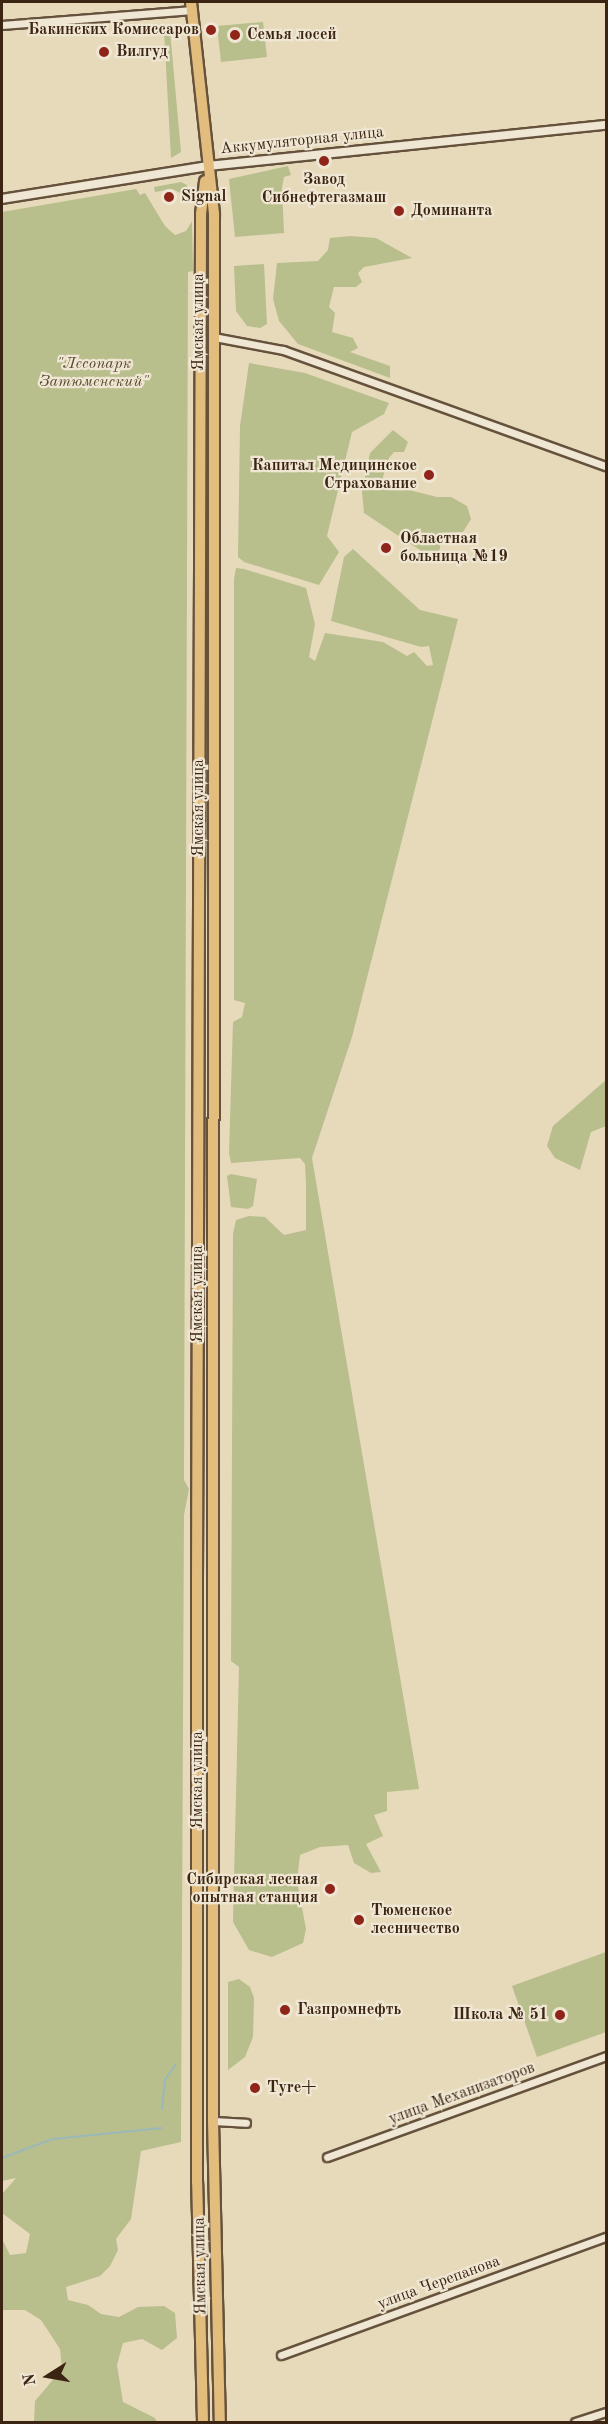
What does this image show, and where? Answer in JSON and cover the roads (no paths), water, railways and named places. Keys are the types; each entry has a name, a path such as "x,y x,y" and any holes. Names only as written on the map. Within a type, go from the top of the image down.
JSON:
{"main road":[{"name":"Ямская улица","path":"191,6 214,214 213,2121 220,2422"},
{"name":"Ямская улица","path":"203,2422 196,2182 198,842 201,214 207,166"},
{"path":"198,842 214,842"}],"street":[{"path":"2,25 191,6"},
{"name":"Аккумуляторная улица","path":"2,199 207,166 606,125"},
{"path":"214,337 283,350 606,466"},
{"name":"улица Механизаторов","path":"327,2157 606,2056"},
{"path":"213,2121 246,2123"},
{"name":"улица Черепанова","path":"281,2355 606,2237"},
{"path":"575,2422 606,2412"}],"waterway":[{"path":"162,2109 165,2080 175,2065"},
{"path":"2,2158 53,2139 161,2128"}],"place":[{"name":"Бакинских Комиссаров","path":"211,30"},
{"name":"Семья лосей","path":"235,35"},
{"name":"Вилгуд","path":"104,52"},
{"name":"Завод Сибнефтегазмаш","path":"324,161"},
{"name":"Signal","path":"169,197"},
{"name":"Доминанта","path":"399,211"},
{"name":"Капитал Медицинское Страхование","path":"429,475"},
{"name":"Областная больница №19","path":"386,548"},
{"name":"Сибирская лесная опытная станция","path":"330,1889"},
{"name":"Тюменское лесничество","path":"359,1920"},
{"name":"Газпромнефть","path":"285,2010"},
{"name":"Школа № 51","path":"560,2015"},
{"name":"Tyre+","path":"255,2088"}],"park label":[{"name":"\"Лесопарк Затюменский\"","path":"94,373"}]}
